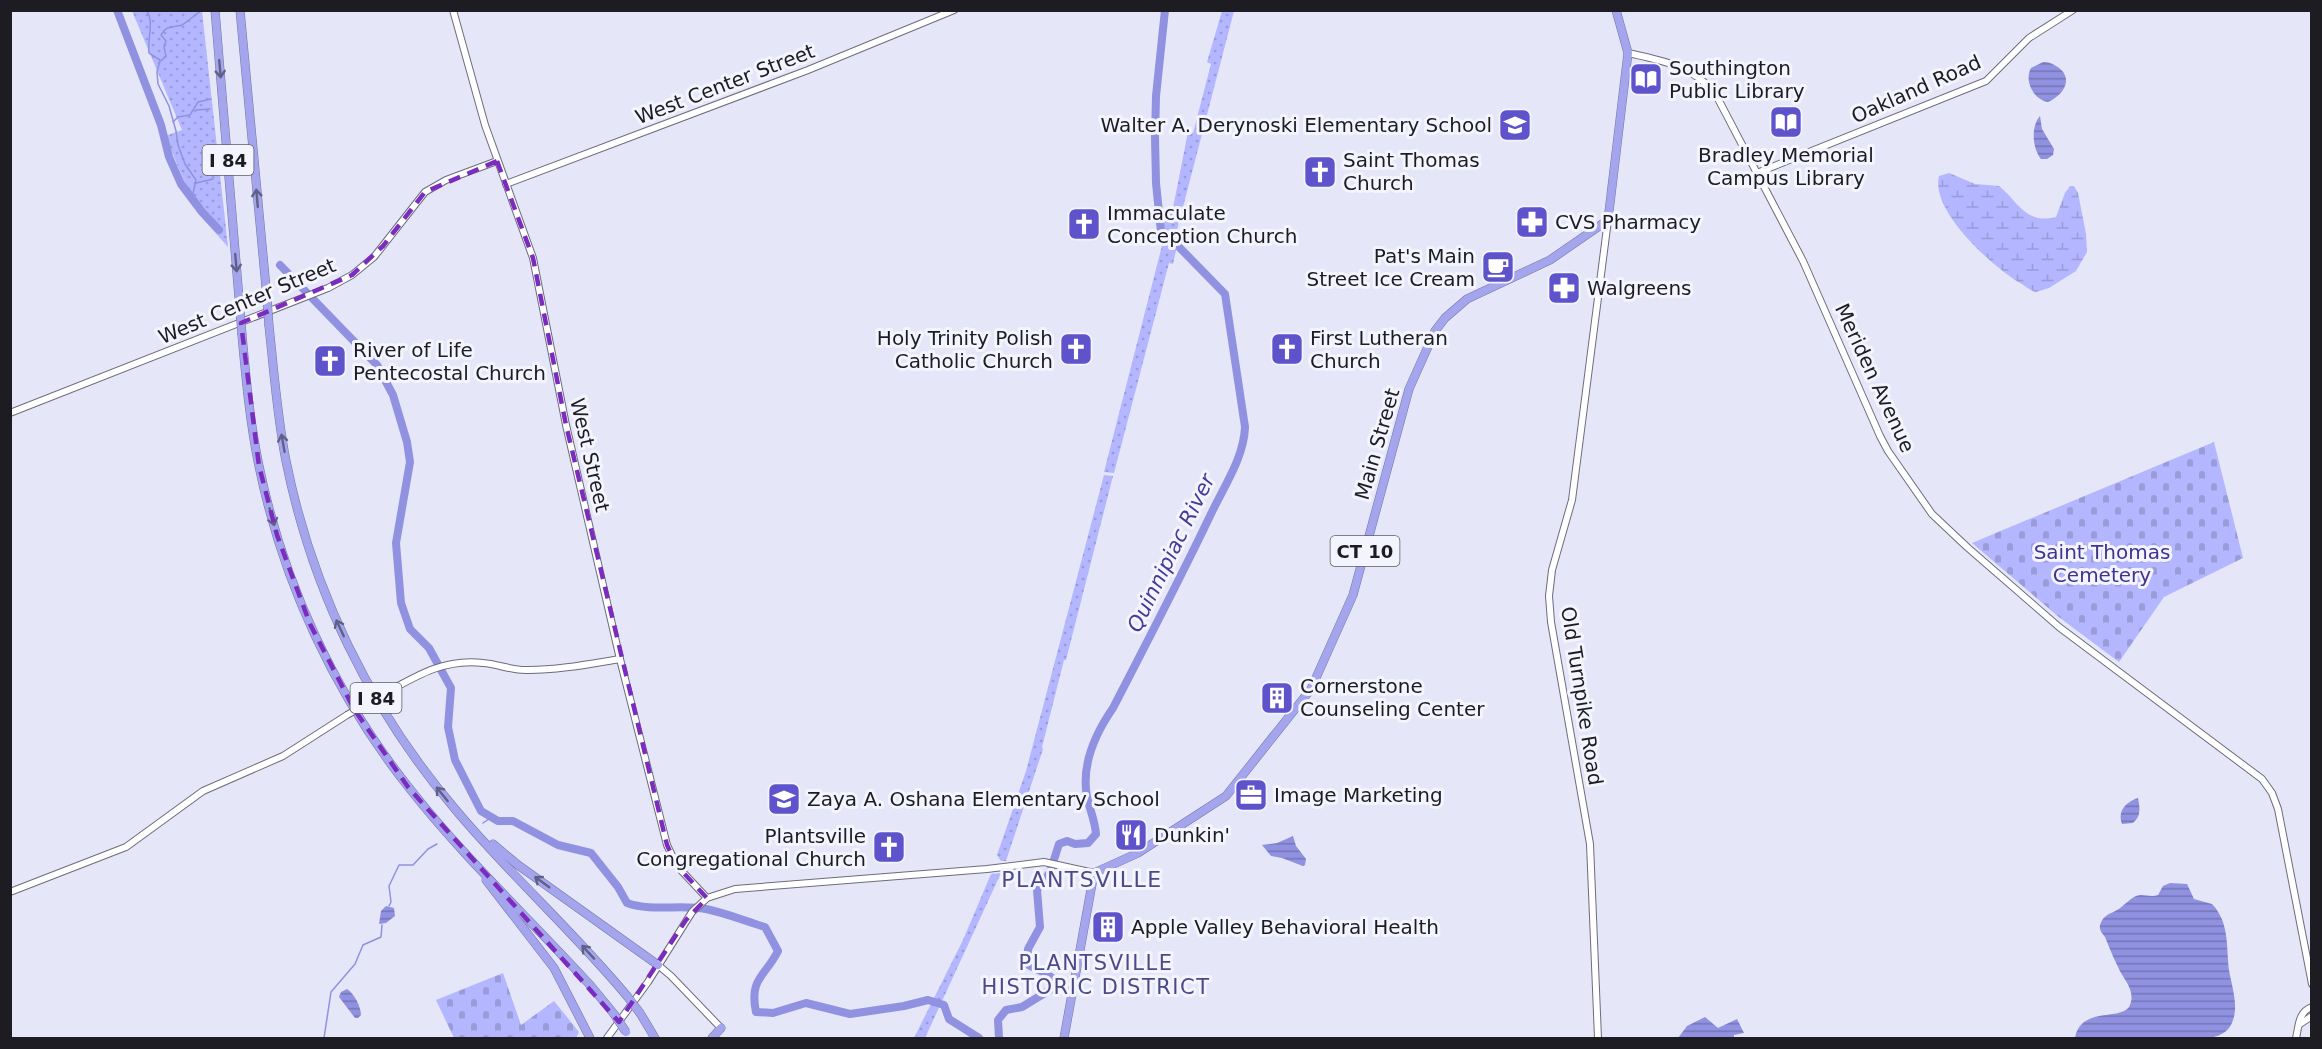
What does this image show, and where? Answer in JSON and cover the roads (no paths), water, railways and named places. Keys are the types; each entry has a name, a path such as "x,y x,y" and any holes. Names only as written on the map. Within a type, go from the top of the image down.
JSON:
{"highway":[{"name":"I 84","path":"215,10 251,419 259,466 277,535 301,603 331,668 367,729 408,787 456,842 591,986 628,1035"},
{"name":"I 84","path":"240,10 278,415 302,527 325,593 352,654 374,696 412,755 456,811 627,996 656,1038"},
{"path":"1608,219 1628,53 1616,10"},
{"name":"Main Street","path":"1094,873 1118,864 1143,850 1226,796 1311,689 1353,595 1409,389 1435,331 1445,318 1467,299 1550,260 1608,219"},
{"path":"456,811 513,861 658,965"},
{"path":"456,842 547,957 560,977 590,1038"},
{"path":"1064,1038 1094,873"},
{"path":"712,1038 721,1028"}],"main road":[{"name":"West Street","path":"453,10 484,125 536,268 560,398 620,659 669,852 682,872 708,898"},
{"name":"West Center Street","path":"506,184 808,70 954,10"},
{"name":"Oakland Road","path":"1757,174 1986,81 2029,38 2073,10"},
{"name":"Meriden Avenue","path":"1628,53 1677,65 1693,73 1710,87 1803,261 1880,436 1932,514 2059,627 2262,779 2272,793 2278,809 2312,984"},
{"name":"West Center Street","path":"10,413 316,294 340,282 363,266 392,235 417,201 435,185 497,161"},
{"name":"Old Turnpike Road","path":"1598,1038 1590,843 1551,622 1549,596 1552,570 1572,500 1608,219"},
{"path":"10,892 126,847 203,791 283,756 347,715 431,669 447,664 477,662 524,670 544,670 620,659"},
{"path":"607,1038 693,911 708,898 735,889 1048,863 1094,873"},
{"path":"658,965 721,1028"},
{"path":"2296,1038 2303,1013 2312,1007"},
{"path":"2300,1024 2312,1016"}],"waterway":[{"path":"117,10 161,125 169,157 181,184 219,230"},
{"path":"146,10 150,19 149,53 160,60 157,72 158,84 169,106 185,164 196,180 192,198"},
{"path":"161,61 166,56 164,47 166,41 161,35 163,32 168,28 182,25 202,10"},
{"name":"Quinnipiac River","path":"999,1038 998,1020 1006,1010 1022,1007 1053,988 1056,981 1027,964 1028,949 1040,927 1037,890 1050,872 1059,844 1067,841 1075,844 1088,843 1096,834 1086,785 1088,762 1095,739 1113,708 1232,473 1244,439 1245,427 1225,294 1178,246 1166,240 1161,232 1156,183 1155,138 1156,96 1165,10"},
{"path":"173,122 178,117 190,115 198,102 211,99"},
{"path":"196,110 210,109"},
{"path":"196,183 213,179"},
{"path":"280,265 377,365 393,395 407,442 410,462 396,543 401,603 410,629 429,648 451,688 448,727 455,760 481,811 498,821 513,821 558,845 591,853 618,887 627,903 656,908 706,909 765,927 778,951 756,985 754,1001 756,1012 773,1013 806,1003 850,1014 928,1000 944,1005 949,1019 979,1038"},
{"path":"483,823 492,817"},
{"path":"389,906 391,902 389,886 399,865 413,865 428,849 437,844"},
{"path":"324,1038 331,992 355,964 363,945 381,937 382,925"}],"place":[{"name":"Southington Public Library","path":"1646,79"},
{"name":"Bradley Memorial Campus Library","path":"1786,122"},
{"name":"Walter A. Derynoski Elementary School","path":"1515,125"},
{"name":"Saint Thomas Church","path":"1320,172"},
{"name":"CVS Pharmacy","path":"1532,222"},
{"name":"Immaculate Conception Church","path":"1084,224"},
{"name":"Pat's Main Street Ice Cream","path":"1498,267"},
{"name":"Walgreens","path":"1564,288"},
{"name":"Holy Trinity Polish Catholic Church","path":"1076,349"},
{"name":"First Lutheran Church","path":"1287,349"},
{"name":"River of Life Pentecostal Church","path":"330,361"},
{"name":"Cornerstone Counseling Center","path":"1277,698"},
{"name":"Image Marketing","path":"1251,795"},
{"name":"Zaya A. Oshana Elementary School","path":"784,799"},
{"name":"Dunkin'","path":"1131,835"},
{"name":"Plantsville Congregational Church","path":"889,847"},
{"name":"Apple Valley Behavioral Health","path":"1108,927"}],"district":[{"name":"PLANTSVILLE","path":"1082,879"},
{"name":"PLANTSVILLE HISTORIC DISTRICT","path":"1096,975"}],"park label":[{"name":"Saint Thomas Cemetery","path":"2102,564"}]}
